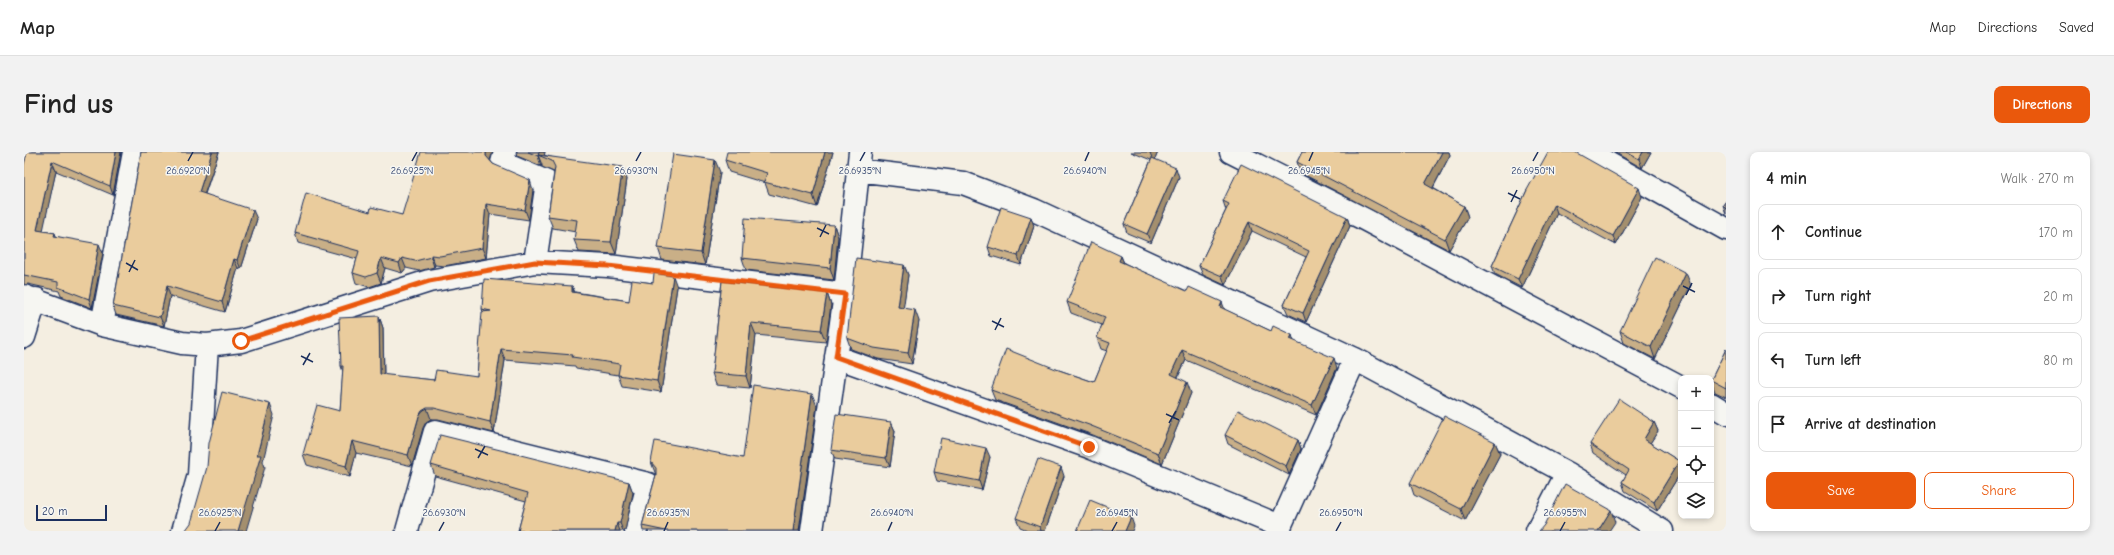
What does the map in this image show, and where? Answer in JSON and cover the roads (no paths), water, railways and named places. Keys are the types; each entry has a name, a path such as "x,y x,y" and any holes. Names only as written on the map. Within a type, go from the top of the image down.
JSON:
{"street":[{"path":"102,325 134,152"},
{"path":"506,152 502,163 547,182 535,262"},
{"path":"1231,152 1364,219 1678,384"},
{"path":"1588,152 1726,229"},
{"path":"812,531 845,294 859,161 963,183 1034,210 1355,359 1567,474 1662,531"},
{"path":"24,337 30,298 102,325 182,343 207,345 241,341 429,281 535,262 608,266 845,294"},
{"path":"183,531 199,475 207,345"},
{"path":"836,357 1089,447 1279,528 1355,359"},
{"path":"1714,406 1726,413"},
{"path":"408,531 435,431 648,484 636,531"},
{"path":"1537,531 1567,474"}]}
